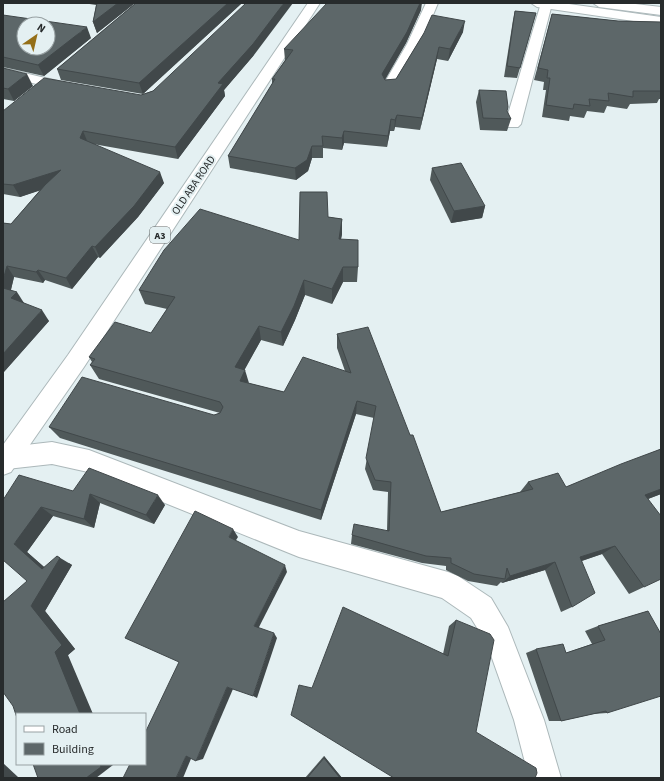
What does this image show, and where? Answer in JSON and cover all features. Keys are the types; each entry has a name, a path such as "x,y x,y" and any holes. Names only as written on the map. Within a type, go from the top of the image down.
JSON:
{"main road":[{"name":"OLD ABA ROAD","path":"4,460 76,361 314,3"},
{"path":"389,87 414,44 432,3"},
{"path":"599,3 661,11"},
{"path":"513,124 541,4 661,21"},
{"path":"3,72 41,88 85,91"},
{"path":"41,88 59,73"},
{"path":"4,460 52,453 89,461 299,544 448,586 482,608 498,637 529,720 545,778"}],"building":[{"path":"97,3 118,3 93,22"},
{"path":"136,3 228,3 139,83 57,69"},
{"path":"246,3 284,3 253,44 218,83 223,84 175,147 83,131 80,138 160,172 134,206 95,247 92,246 66,278 38,270 36,272 7,266 3,280 3,223 11,224 45,185 61,170 13,185 3,184 3,111 44,78 141,95 153,91"},
{"path":"327,3 420,3 407,32 382,74 385,80 396,79 424,33 432,15 465,21 450,49 439,47 422,118 397,115 395,120 391,119 388,136 344,131 342,138 322,136 323,146 312,146 307,160 295,168 228,156 275,79 272,79 293,50 284,49"},
{"path":"515,11 536,13 520,68 507,66"},
{"path":"552,14 618,21 661,22 661,91 633,91 633,97 608,93 609,101 589,99 590,106 574,104 573,109 546,105 550,78 547,78 548,70 538,68"},
{"path":"3,15 16,17 16,56 50,56 38,65 3,57"},
{"path":"56,23 87,27 56,51"},
{"path":"3,68 27,74 8,89 3,88"},
{"path":"479,90 506,91 507,111 511,119 483,118"},
{"path":"461,163 485,206 454,211 432,168"},
{"path":"300,192 327,192 328,217 342,219 339,239 358,240 358,267 343,267 332,289 304,280 294,306 281,332 259,326 235,367 245,370 240,381 284,392 303,357 351,373 337,334 368,327 410,435 413,435 441,512 533,489 528,482 558,473 566,487 661,449 661,489 645,495 661,516 661,579 644,587 615,546 580,557 595,593 572,607 555,562 510,576 507,568 505,579 474,574 451,563 451,558 426,556 352,535 354,524 389,531 391,482 375,480 366,458 376,406 357,401 321,510 49,427 82,377 214,415 220,413 223,407 220,402 90,365 95,359 89,357 115,322 151,333 175,297 139,290 164,250 200,209 299,240"},
{"path":"3,288 17,292 11,298 42,310 3,354"},
{"path":"89,468 158,495 146,515 90,494 84,519 41,507 14,544 42,569 57,556 60,558 31,606 62,645 55,652 80,713 16,713 16,715 13,706 3,692 3,602 27,581 3,560 3,500 19,475 73,491"},
{"path":"195,511 233,529 229,537 285,565 254,626 274,633 253,696 227,687 196,761 186,756 176,778 123,778 130,765 146,765 146,731 179,662 125,638"},
{"path":"343,607 448,656 456,620 490,634 494,640 476,732 536,768 537,773 535,778 394,778 291,715 299,685 312,688"},
{"path":"648,611 661,634 661,696 607,713 606,711 561,721 536,649 563,644 566,653 605,640 598,626"},
{"path":"324,758 340,778 307,778"},
{"path":"33,765 100,765 101,767 86,778 38,778"}]}
